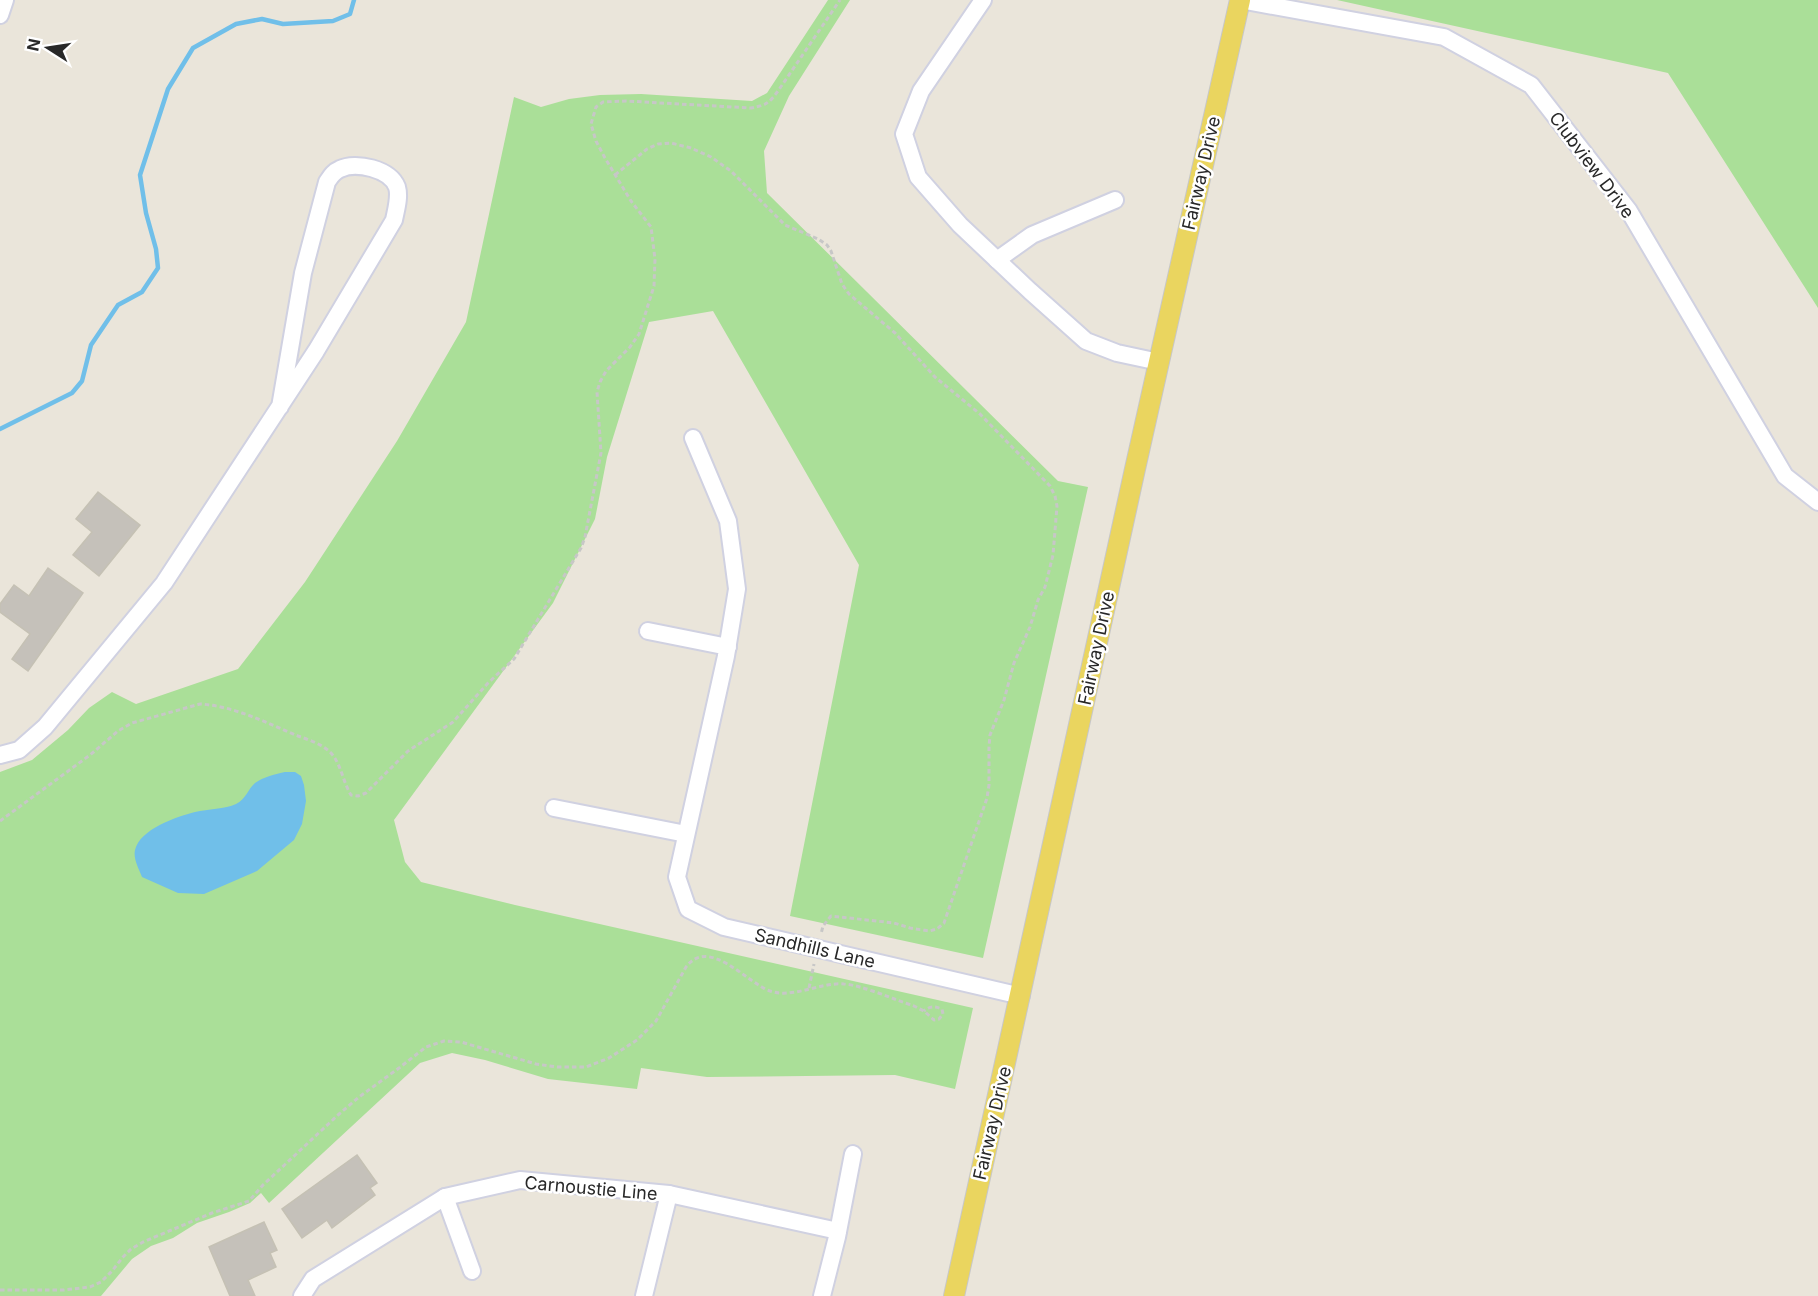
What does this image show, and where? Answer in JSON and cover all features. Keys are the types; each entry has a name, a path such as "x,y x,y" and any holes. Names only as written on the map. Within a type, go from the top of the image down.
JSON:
{"main road":[{"name":"Fairway Drive","path":"954,1296 1240,0"}],"street":[{"path":"0,15 5,0"},
{"path":"983,0 921,91 904,134 918,177 960,225 1086,341 1117,353 1159,362"},
{"name":"Clubview Drive","path":"1240,0 1444,37 1531,85 1629,212 1785,476 1818,502"},
{"path":"0,754 19,750 45,727 164,583 280,407 394,220 398,189 383,171 349,166 332,173 327,182 303,273 280,407"},
{"path":"997,260 1032,235 1115,200"},
{"name":"Sandhills Lane","path":"693,438 728,521 737,589 728,647 677,877 688,909 724,927 1021,996"},
{"path":"648,631 728,647"},
{"path":"554,808 686,834"},
{"path":"822,1296 853,1154"},
{"name":"Carnoustie Line","path":"302,1296 313,1279 445,1197 520,1180 669,1194 838,1231"},
{"path":"644,1296 669,1194"},
{"path":"445,1197 472,1271"}],"path":[{"path":"0,821 90,755 118,731 132,723 200,704 211,705 266,722 323,746 332,754 351,795 358,796 366,793 408,751 453,722 488,683 514,659 580,548 585,537 601,453 597,392 606,371 630,347 639,334 654,286 655,259 651,227 631,201 596,141 591,124 596,107 603,102 626,101 752,108 764,106 770,103 778,92 840,0"},
{"path":"615,175 646,149 658,144 671,143 691,148 711,157 731,171 785,225 827,245 842,284 849,294 895,333 935,377 980,414 1050,486 1055,496 1057,506 1053,555 1049,573 1030,627 1014,663 1004,700 990,735 987,798 944,923 937,929 929,931 894,923 831,916 823,926 809,988"},
{"path":"0,1290 64,1290 90,1287 101,1282 131,1249 143,1242 212,1213 249,1201 263,1185 359,1096 426,1047 444,1041 461,1042 536,1064 557,1067 586,1067 609,1058 637,1040 657,1021 690,962 697,958 721,960 756,984 776,993 836,984 854,985 924,1011 934,1020 939,1019 943,1014 942,1009 936,1007 930,1007 924,1011"}],"green space":[{"path":"828,0 850,0 789,96 764,151 767,193 1058,481 1088,487 983,958 790,916 859,565 713,311 649,322 607,457 595,519 553,603 394,820 405,862 421,882 973,1008 955,1089 895,1075 707,1077 641,1068 637,1089 548,1079 485,1060 452,1053 420,1063 269,1203 261,1193 250,1203 197,1223 173,1238 151,1246 132,1259 101,1296 0,1296 0,772 32,760 68,730 89,708 112,692 136,704 238,669 305,582 397,441 466,322 514,97 541,107 569,99 600,95 641,94 752,101 767,93"},
{"path":"1337,0 1818,0 1818,308 1668,73"}],"water":[{"path":"285,772 295,772 301,776 304,785 306,801 302,824 294,840 257,871 204,894 178,893 142,877 135,850 138,843 151,830 187,814 236,804 258,781"}],"building":[{"path":"98,492 140,525 99,576 73,555 92,532 76,519"},
{"path":"48,568 83,593 28,671 12,659 30,634 0,612 0,604 14,585 29,596"},
{"path":"357,1155 377,1183 370,1188 375,1195 332,1228 327,1220 302,1238 282,1209"},
{"path":"264,1222 277,1250 270,1253 276,1267 248,1280 255,1296 230,1296 209,1247"}],"waterway":[{"path":"0,429 72,393 82,381 91,345 118,305 142,292 158,268 140,175 168,89 193,48 236,24 262,19 283,24 333,21 350,14 354,0"}]}
